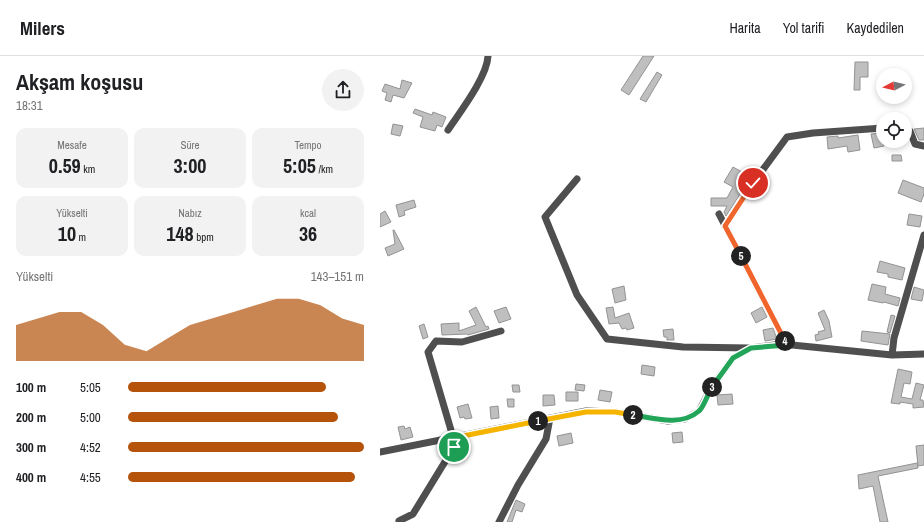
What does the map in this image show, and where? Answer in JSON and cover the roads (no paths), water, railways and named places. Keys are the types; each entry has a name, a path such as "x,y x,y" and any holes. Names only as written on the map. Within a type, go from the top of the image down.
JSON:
{"street":[{"path":"448,130 483,75 488,63 488,56"},
{"path":"725,226 753,183 787,137 812,133 876,128"},
{"path":"912,135 916,144 924,146"},
{"path":"577,179 545,217 577,295 607,339 683,347 751,348 787,345 892,355 924,354"},
{"path":"718,214 787,345"},
{"path":"892,355 894,338 924,235"},
{"path":"399,521 414,514 454,447 453,438 428,352 436,341 462,342 501,331"},
{"path":"380,452 586,412 615,412 668,421 685,418 699,411 711,388 733,358 751,348"},
{"path":"500,522 518,484 546,439 550,418"}]}
